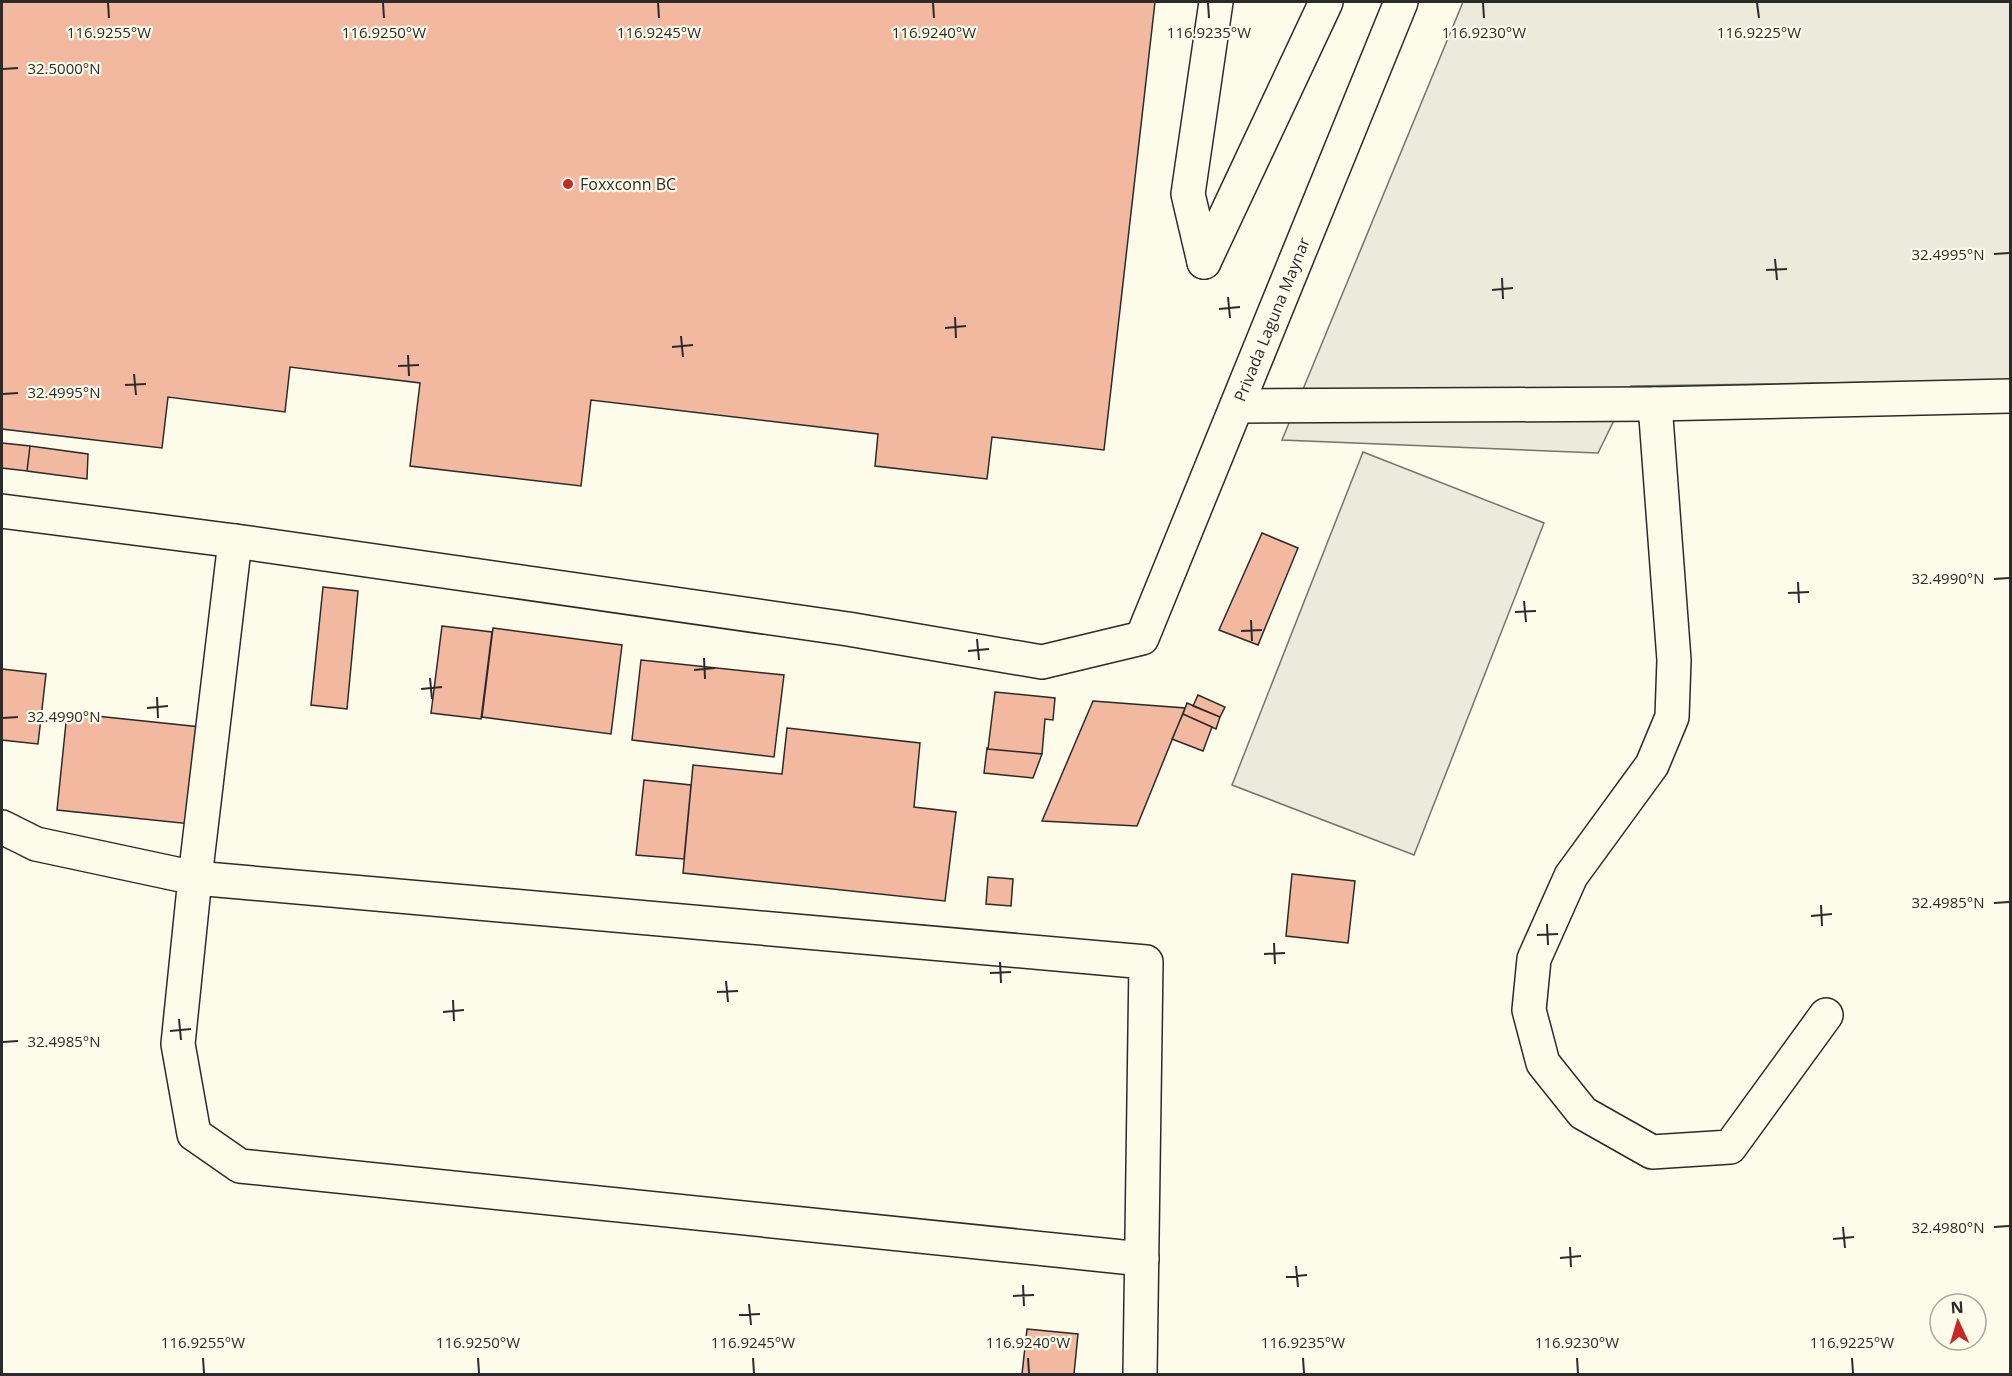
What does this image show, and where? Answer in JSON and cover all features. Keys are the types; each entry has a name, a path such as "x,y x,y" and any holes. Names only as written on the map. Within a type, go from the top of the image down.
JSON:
{"lane":[{"path":"1216,2 1188,194 1204,262 1326,2"},
{"name":"Privada Laguna Maynar","path":"234,541 836,627 1042,662 1142,638 1401,2"},
{"path":"1236,406 1655,404 2010,396"},
{"path":"1655,404 1674,660 1672,717 1653,765 1571,876 1533,959 1529,1010 1543,1063 1583,1113 1652,1152 1730,1147 1826,1015"},
{"path":"2,511 234,541 178,1044 194,1134 240,1166 1142,1259"},
{"path":"2,827 36,844 195,878 1146,962 1140,1374"}],"shaded area":[{"path":"1463,2 2010,2 2010,380 1631,386 1598,453 1282,440"},
{"path":"1363,452 1544,523 1414,855 1232,785"}],"building":[{"name":"Foxxconn BC","path":"2,2 1155,2 1104,450 992,437 987,479 875,466 878,434 591,400 581,486 410,466 420,383 290,367 285,412 168,397 162,448 2,429"},
{"path":"2,443 30,446 27,471 2,468"},
{"path":"30,446 88,454 87,479 27,471"},
{"path":"1262,533 1298,548 1258,645 1219,630"},
{"path":"323,587 358,591 347,709 311,705"},
{"path":"442,626 492,632 481,719 431,713"},
{"path":"493,628 622,645 611,734 482,717"},
{"path":"641,660 784,675 774,757 632,740"},
{"path":"2,669 46,674 38,744 2,740"},
{"path":"995,692 1055,698 1053,720 1045,719 1042,754 988,749"},
{"path":"1198,695 1225,707 1220,717 1193,706"},
{"path":"1093,701 1185,708 1137,826 1042,821"},
{"path":"1187,703 1220,717 1216,729 1183,714"},
{"path":"67,713 201,727 191,824 57,810"},
{"path":"1183,714 1212,727 1203,751 1172,739"},
{"path":"787,728 920,743 914,807 956,812 945,901 683,873 693,765 782,774"},
{"path":"987,748 1042,754 1033,778 984,773"},
{"path":"644,780 691,785 684,859 636,855"},
{"path":"1292,874 1355,881 1348,943 1286,936"},
{"path":"988,877 1013,879 1011,906 986,904"},
{"path":"1027,1329 1078,1334 1074,1374 1022,1374"}],"place":[{"name":"Foxxconn BC","path":"568,184"}]}
